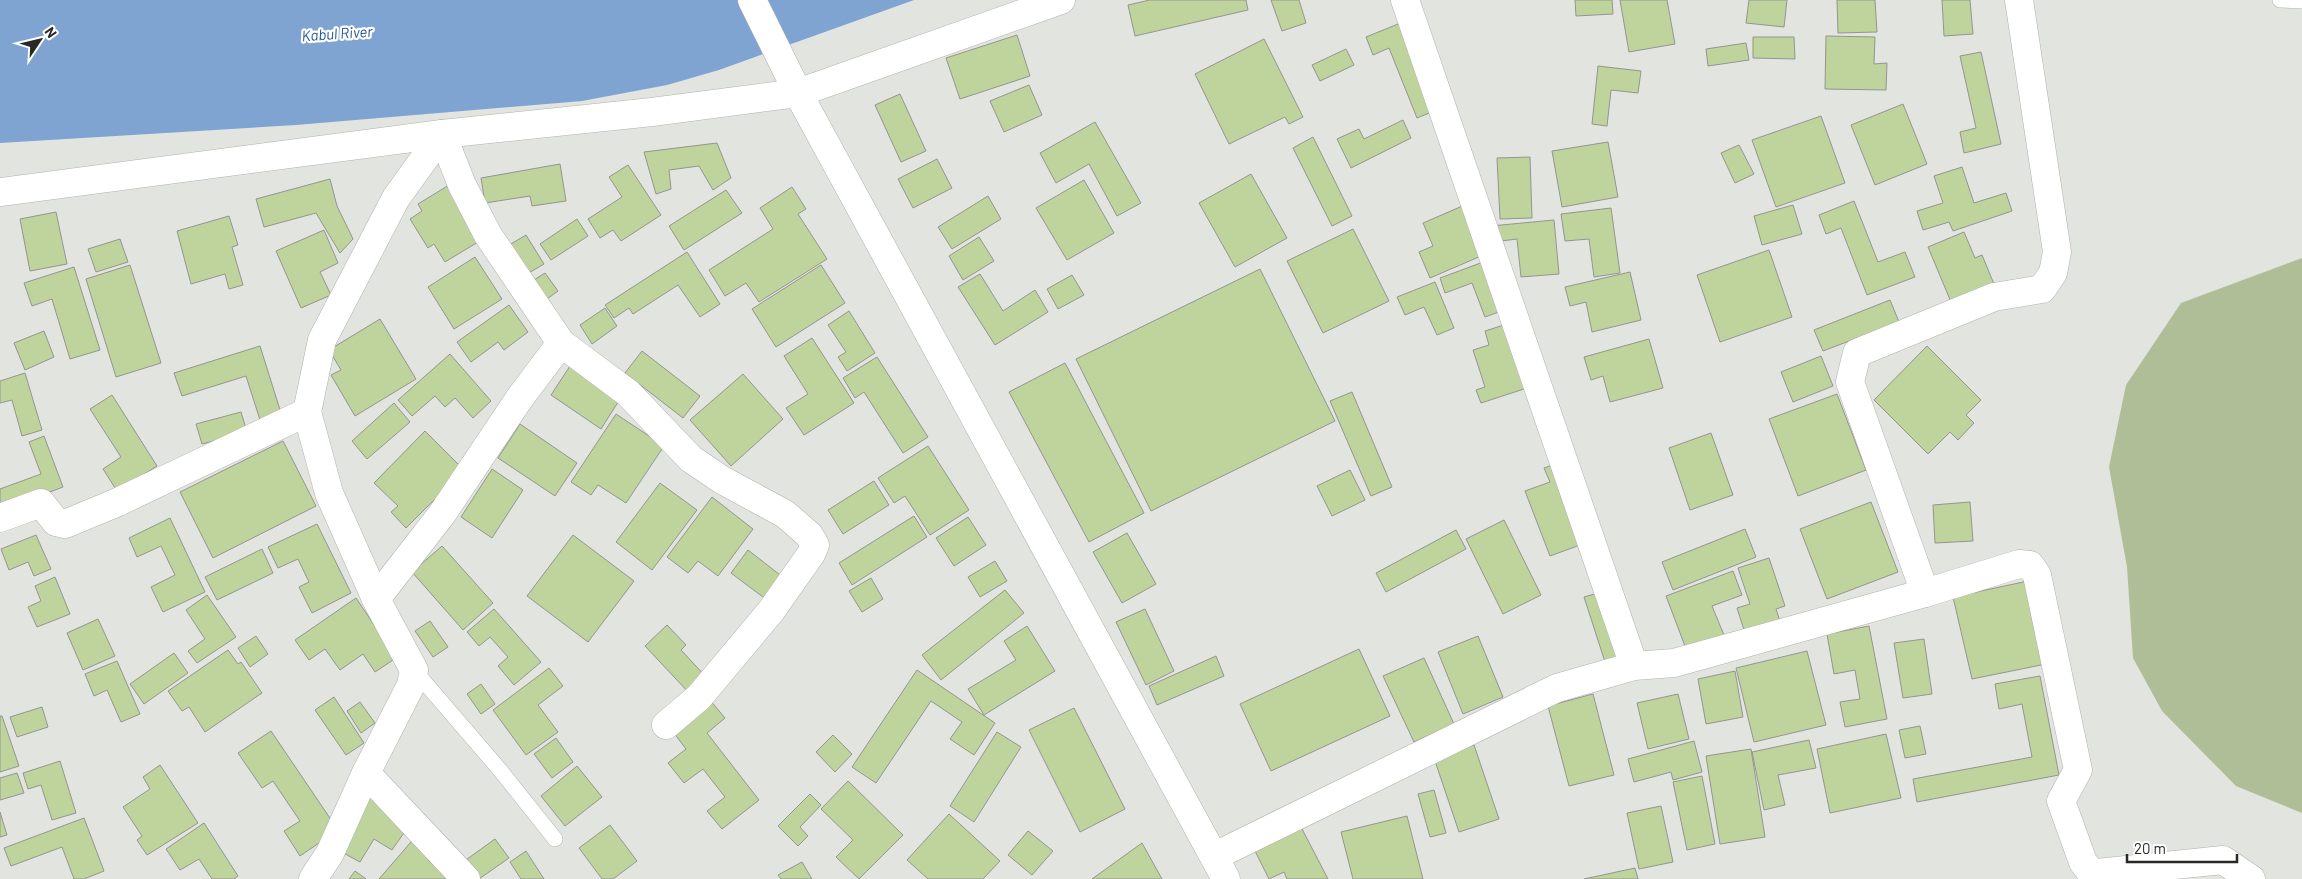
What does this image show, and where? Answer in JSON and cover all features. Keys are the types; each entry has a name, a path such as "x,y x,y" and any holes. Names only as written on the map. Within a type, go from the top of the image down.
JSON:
{"street":[{"path":"752,0 798,93 1221,868 1558,688 1634,666 1674,663 1925,593 2019,564 2030,564 2037,575 2078,770 2061,801 2083,862 2089,870 2097,874 2223,860 2251,879"},
{"path":"0,192 442,134 652,112 798,93 1061,0"},
{"path":"1405,0 1634,666"},
{"path":"1925,593 1850,382 1857,353 1994,297 2042,289 2053,273 2057,252 2019,0"},
{"path":"442,134 462,185 488,235 561,343 628,393 691,459 722,480 785,514 808,535 815,545 811,554 771,611 699,697 666,725"},
{"path":"313,879 330,853 366,773 411,686 414,670 376,599 329,493 307,412 322,340 396,198 442,134"},
{"path":"376,599 442,514 519,399 561,343"},
{"path":"0,518 41,503 56,522 65,524 118,502 307,412"},
{"path":"366,773 466,879"}],"lane":[{"path":"2280,0 2302,1"},
{"path":"414,670 500,770 555,839"}],"green space":[{"path":"2302,258 2302,813 2236,786 2162,711 2133,658 2127,567 2109,467 2126,385 2181,303"}],"water":[{"name":"Kabul River","path":"0,0 914,0 719,70 667,85 582,101 296,125 0,143"}],"building":[{"path":"1150,0 1246,0 1248,10 1135,36 1128,5"},
{"path":"1271,0 1299,0 1306,23 1282,31"},
{"path":"1575,0 1612,0 1613,14 1576,16"},
{"path":"1620,0 1667,0 1675,44 1629,52"},
{"path":"1749,0 1787,0 1784,27 1746,23"},
{"path":"1837,0 1875,0 1877,32 1838,33"},
{"path":"1942,0 1970,0 1973,34 1944,36"},
{"path":"1403,22 1439,109 1417,118 1389,48 1373,55 1366,37"},
{"path":"1017,35 1030,76 960,99 946,58"},
{"path":"1826,36 1875,37 1874,64 1887,63 1886,90 1825,89"},
{"path":"1753,37 1794,37 1795,59 1753,58"},
{"path":"1264,39 1303,117 1289,124 1285,117 1229,144 1195,74"},
{"path":"1746,43 1749,60 1708,66 1706,49"},
{"path":"1346,49 1354,65 1320,81 1312,65"},
{"path":"1981,52 2001,144 1964,153 1960,132 1976,128 1960,56"},
{"path":"1598,66 1641,71 1638,93 1611,90 1607,126 1592,124"},
{"path":"1029,85 1042,115 1004,132 990,101"},
{"path":"900,94 926,151 901,162 875,105"},
{"path":"1903,104 1927,164 1875,185 1851,125"},
{"path":"1821,116 1845,183 1776,207 1752,140"},
{"path":"1403,120 1411,138 1351,168 1337,139 1359,129 1364,139"},
{"path":"1095,122 1141,203 1117,216 1089,164 1056,183 1040,153"},
{"path":"1313,137 1352,216 1332,226 1293,148"},
{"path":"1608,142 1618,197 1562,207 1552,151"},
{"path":"717,143 731,178 713,190 699,166 669,170 671,189 656,194 644,152"},
{"path":"1739,145 1754,174 1735,183 1721,153"},
{"path":"1530,157 1532,218 1500,219 1497,158"},
{"path":"937,159 952,188 913,208 898,179"},
{"path":"560,164 566,201 532,206 530,196 485,203 481,178"},
{"path":"628,165 661,215 621,241 613,230 600,238 588,219 622,197 609,177"},
{"path":"1962,167 1974,203 2006,193 2012,211 1953,231 1949,222 1923,230 1917,211 1943,203 1934,176"},
{"path":"1251,174 1287,238 1235,267 1199,203"},
{"path":"330,179 337,206 353,239 340,253 316,213 264,227 256,199"},
{"path":"1084,180 1114,233 1067,260 1036,208"},
{"path":"449,185 483,239 445,262 434,244 428,248 410,219 422,211 418,204"},
{"path":"792,187 806,209 798,214 827,259 759,302 746,283 725,296 709,270 773,229 760,208"},
{"path":"726,190 742,213 684,250 669,226"},
{"path":"988,196 1001,219 952,249 938,227"},
{"path":"1854,201 1878,262 1905,252 1915,277 1867,295 1841,228 1826,234 1819,215"},
{"path":"1467,204 1488,253 1430,278 1419,252 1433,246 1423,223"},
{"path":"1793,205 1802,234 1762,245 1754,216"},
{"path":"1611,208 1620,273 1594,277 1589,239 1565,241 1561,214"},
{"path":"56,212 67,264 30,271 20,219"},
{"path":"229,216 238,245 232,247 243,285 229,289 225,274 191,284 177,231"},
{"path":"577,219 588,236 551,260 540,244"},
{"path":"1554,220 1559,274 1521,277 1517,239 1493,242 1491,226"},
{"path":"1353,229 1389,301 1323,333 1287,261"},
{"path":"324,230 338,263 320,272 331,295 301,308 276,251"},
{"path":"1964,232 1975,258 1982,255 1994,284 1951,302 1928,247"},
{"path":"526,235 544,264 522,277 504,248"},
{"path":"979,237 994,261 963,280 949,256"},
{"path":"120,239 128,262 96,272 88,249"},
{"path":"1769,250 1792,317 1720,342 1697,275"},
{"path":"687,252 720,304 700,317 678,285 633,314 629,308 614,318 605,305"},
{"path":"475,257 502,299 454,329 428,287"},
{"path":"1486,261 1504,310 1485,317 1472,283 1445,293 1440,278"},
{"path":"130,265 161,363 116,377 86,279"},
{"path":"821,265 845,303 776,347 752,309"},
{"path":"74,267 100,350 70,359 52,299 32,306 24,283"},
{"path":"1260,269 1335,421 1151,511 1076,359"},
{"path":"1630,272 1641,320 1592,332 1586,302 1570,306 1565,287"},
{"path":"545,273 558,291 540,304 526,285"},
{"path":"980,274 1003,311 1035,290 1048,312 995,345 958,287"},
{"path":"1072,275 1084,295 1058,309 1047,289"},
{"path":"1435,282 1454,328 1437,335 1424,307 1405,315 1397,297"},
{"path":"1890,300 1899,322 1823,351 1814,330"},
{"path":"509,305 528,332 504,350 498,342 471,362 457,342"},
{"path":"605,308 617,326 592,344 580,325"},
{"path":"849,311 875,353 847,371 838,357 846,352 828,325"},
{"path":"380,319 416,379 355,416 331,375 341,370 329,350"},
{"path":"1507,324 1527,388 1481,403 1476,390 1485,387 1473,350 1489,345 1485,331"},
{"path":"44,331 54,357 25,370 14,343"},
{"path":"812,338 854,403 804,435 786,408 808,394 784,356"},
{"path":"1649,339 1663,388 1610,402 1603,376 1591,380 1584,357"},
{"path":"260,346 281,413 260,420 246,376 182,396 174,373"},
{"path":"1927,346 1981,400 1966,415 1974,423 1958,440 1950,432 1928,454 1874,400"},
{"path":"642,351 700,396 683,418 625,373"},
{"path":"450,354 491,401 473,418 455,398 445,407 435,396 412,416 398,400"},
{"path":"1821,356 1833,386 1793,402 1781,372"},
{"path":"877,357 928,437 903,453 864,392 855,398 843,378"},
{"path":"1065,363 1144,513 1089,542 1009,392"},
{"path":"570,366 620,399 601,429 551,395"},
{"path":"25,373 42,430 22,436 12,400 0,403 0,381"},
{"path":"743,374 783,419 731,466 690,420"},
{"path":"1352,392 1392,487 1371,496 1330,401"},
{"path":"1837,394 1866,470 1798,496 1769,419"},
{"path":"112,395 157,466 117,491 103,469 121,457 90,409"},
{"path":"394,403 410,422 367,459 352,441"},
{"path":"241,412 247,432 202,444 196,424"},
{"path":"616,414 664,446 626,503 598,485 591,495 571,482"},
{"path":"520,424 577,463 555,496 498,458"},
{"path":"425,431 464,470 406,528 391,512 398,506 374,483"},
{"path":"1711,433 1733,495 1690,510 1669,448"},
{"path":"44,436 63,487 0,511 0,489 41,474 29,442"},
{"path":"283,441 316,506 213,558 180,492"},
{"path":"928,446 969,510 930,535 905,496 894,503 878,478"},
{"path":"1561,462 1591,541 1550,556 1525,491 1550,482 1544,468"},
{"path":"492,469 523,490 492,538 461,517"},
{"path":"1350,470 1365,500 1332,516 1317,486"},
{"path":"874,481 889,505 843,534 828,510"},
{"path":"660,483 697,510 652,570 616,542"},
{"path":"712,497 753,529 718,576 698,561 688,573 667,557"},
{"path":"1871,502 1898,572 1827,599 1800,529"},
{"path":"1970,502 1973,541 1935,543 1933,505"},
{"path":"914,516 927,537 852,585 839,563"},
{"path":"968,517 986,545 954,566 936,538"},
{"path":"170,518 205,592 163,612 151,587 175,575 161,546 137,557 129,538"},
{"path":"1504,520 1541,595 1503,614 1466,539"},
{"path":"317,524 351,593 312,613 299,587 309,582 298,559 278,568 268,547"},
{"path":"1745,529 1756,557 1673,590 1662,562"},
{"path":"1456,530 1466,549 1386,592 1376,573"},
{"path":"1127,533 1156,584 1122,603 1093,552"},
{"path":"36,535 51,569 34,576 28,562 9,570 1,549"},
{"path":"573,535 634,581 588,642 527,596"},
{"path":"442,546 493,603 463,630 412,572"},
{"path":"262,549 273,573 217,600 205,577"},
{"path":"748,550 784,578 767,600 731,573"},
{"path":"1769,558 1785,606 1776,609 1780,621 1745,633 1737,608 1750,604 1738,568"},
{"path":"995,561 1007,581 980,597 968,577"},
{"path":"1733,571 1742,595 1712,606 1726,640 1688,654 1666,596"},
{"path":"55,577 70,614 37,627 28,607 41,601 35,586"},
{"path":"871,578 883,599 862,612 849,591"},
{"path":"2028,581 2046,664 1972,679 1953,597"},
{"path":"1005,590 1024,613 941,680 922,655"},
{"path":"1605,591 1626,659 1606,665 1584,597"},
{"path":"207,595 236,637 197,663 188,651 205,639 186,610"},
{"path":"356,598 396,658 375,672 363,654 340,670 325,649 309,660 295,640"},
{"path":"494,609 541,662 514,685 498,666 508,657 490,637 479,646 467,632"},
{"path":"1145,609 1174,671 1146,685 1116,622"},
{"path":"98,619 115,656 83,670 67,633"},
{"path":"430,621 448,647 433,657 415,631"},
{"path":"667,625 686,645 681,650 708,679 691,695 645,646"},
{"path":"1027,626 1055,671 984,715 968,689 1016,660 1004,641"},
{"path":"1869,626 1887,719 1845,727 1840,702 1860,699 1855,670 1834,674 1827,634"},
{"path":"256,636 268,654 250,667 238,648"},
{"path":"1478,636 1503,697 1463,714 1438,652"},
{"path":"1924,639 1932,694 1903,698 1894,643"},
{"path":"1359,649 1390,716 1271,771 1240,704"},
{"path":"228,650 238,664 241,662 262,693 205,732 189,707 182,711 168,691"},
{"path":"1807,651 1826,725 1754,742 1736,668"},
{"path":"174,653 188,673 144,704 130,684"},
{"path":"1216,656 1224,676 1157,705 1149,686"},
{"path":"1424,658 1454,724 1414,742 1383,676"},
{"path":"117,661 140,714 121,722 107,690 94,696 85,674"},
{"path":"549,668 563,686 538,705 558,732 526,755 493,710"},
{"path":"917,670 995,723 974,755 950,739 962,722 931,701 876,783 852,767"},
{"path":"1735,671 1743,717 1706,724 1698,679"},
{"path":"2040,676 2059,775 1917,802 1913,779 2032,757 2022,704 1999,709 1995,684"},
{"path":"481,684 495,704 481,714 467,694"},
{"path":"1593,694 1614,775 1569,786 1548,706"},
{"path":"1678,694 1689,739 1648,749 1637,703"},
{"path":"334,697 364,743 346,755 315,710"},
{"path":"709,699 725,718 707,733 759,800 722,829 707,811 725,797 703,769 684,783 668,763 686,749 671,729"},
{"path":"360,702 375,723 361,733 347,711"},
{"path":"42,707 48,727 17,737 10,717"},
{"path":"1074,708 1125,809 1080,832 1029,730"},
{"path":"0,716 2,716 19,766 0,772"},
{"path":"1920,726 1926,754 1905,758 1899,730"},
{"path":"271,731 338,830 300,856 284,831 300,821 273,781 262,788 238,753"},
{"path":"997,732 1021,747 974,822 950,806"},
{"path":"1886,734 1901,798 1830,813 1817,749"},
{"path":"833,735 852,754 835,772 816,752"},
{"path":"556,738 573,762 552,778 534,754"},
{"path":"1809,740 1816,768 1778,775 1785,805 1764,810 1752,752"},
{"path":"1694,741 1702,772 1673,780 1671,772 1634,782 1628,759"},
{"path":"1474,745 1499,819 1459,832 1434,758"},
{"path":"1751,749 1765,837 1720,844 1706,756"},
{"path":"60,761 76,813 52,820 41,785 28,789 23,773"},
{"path":"160,765 198,823 147,855 137,840 142,836 123,807 150,789 143,777"},
{"path":"577,766 602,797 565,826 541,796"},
{"path":"17,773 24,793 0,800 0,778"},
{"path":"1702,776 1715,844 1687,850 1673,782"},
{"path":"848,781 903,835 859,879 836,857 853,840 821,809"},
{"path":"1434,790 1446,833 1430,837 1418,794"},
{"path":"810,794 821,805 800,827 808,836 798,846 778,826"},
{"path":"369,795 408,827 392,850 374,839 360,862 338,850"},
{"path":"1661,806 1673,862 1639,869 1627,813"},
{"path":"0,812 7,835 0,837"},
{"path":"949,814 1000,861 983,879 928,879 907,860"},
{"path":"1407,816 1423,879 1353,879 1341,832"},
{"path":"84,818 104,871 84,879 74,879 62,847 11,866 4,848"},
{"path":"204,823 238,876 234,879 212,879 199,859 180,870 166,849"},
{"path":"610,825 637,861 613,879 602,879 579,848"},
{"path":"1301,827 1328,879 1287,879 1284,872 1269,879 1255,851"},
{"path":"1028,831 1053,851 1032,875 1008,855"},
{"path":"417,835 436,851 428,860 450,879 379,879"},
{"path":"495,839 509,858 479,879 463,862"},
{"path":"1142,843 1162,879 1092,879"},
{"path":"526,851 544,879 521,879 510,862"},
{"path":"802,862 812,879 781,879 778,875"},
{"path":"1635,868 1638,879 1584,879"},
{"path":"355,871 366,879 349,879"}]}
